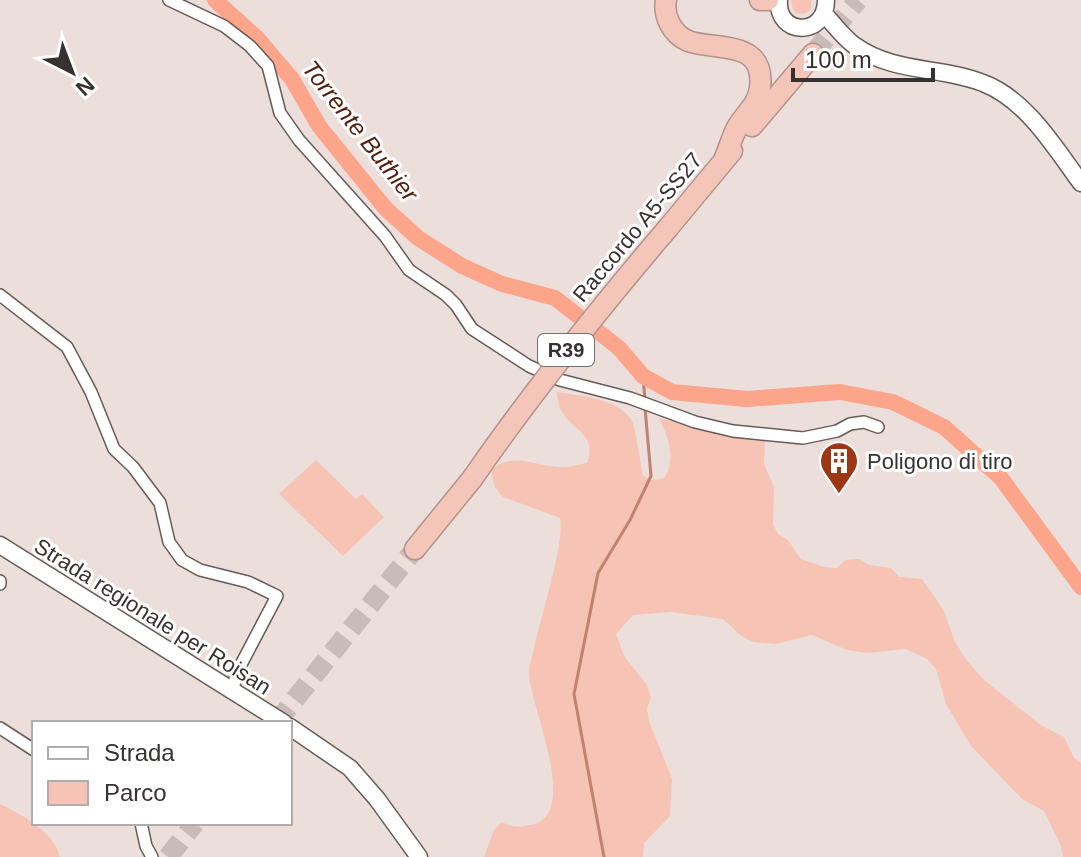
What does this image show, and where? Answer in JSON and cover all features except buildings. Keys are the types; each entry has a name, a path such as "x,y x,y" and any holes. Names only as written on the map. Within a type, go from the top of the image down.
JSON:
{"highway":[{"path":"666,0 667,20 688,41 739,50 750,57 757,67 759,92 738,126 724,160"},
{"path":"760,0 768,0"},
{"name":"Raccordo A5-SS27","path":"415,549 472,479 581,331 813,54"}],"main road":[{"path":"779,0 780,14 788,23 799,28 811,26 849,41 888,62 984,83 1011,100 1033,121 1081,183"},
{"path":"811,26 825,7 849,41"},
{"name":"Strada regionale per Roisan","path":"0,545 281,721"},
{"path":"292,728 350,768 419,857"}],"street":[{"path":"169,0 224,26 250,46 268,66 280,113 299,140 385,236 409,270 446,295 472,329 529,366 560,380 630,398 733,431 803,438 837,431 850,424 864,422 878,427"},
{"path":"0,295 67,347 91,392 114,449 133,467 160,503 169,542 182,560 200,570 248,582 277,596 236,674 233,691"},
{"path":"0,728 32,749"},
{"path":"141,825 152,857"}],"green space":[{"path":"791,0 811,0 811,9 804,14 797,13"},
{"path":"557,392 598,399 626,413 632,421 643,476 653,480 664,478 671,456 659,418 760,441 765,439 764,464 774,487 773,524 801,559 837,568 846,560 859,559 869,565 891,568 899,577 922,579 943,609 955,642 984,680 1042,726 1064,737 1074,758 1081,763 1081,857 1063,857 1044,811 1022,799 971,746 946,704 936,669 927,659 906,649 868,653 847,650 812,635 776,644 753,642 741,636 723,619 671,612 633,615 616,634 624,656 647,685 651,697 647,709 649,721 672,779 670,816 644,843 643,857 484,857 494,830 502,822 516,826 531,825 546,817 552,801 549,757 529,673 556,563 560,518 503,497 495,487 491,471 499,465 515,461 564,467 587,463 590,451 588,442 564,414"},
{"path":"316,460 356,499 362,494 384,517 343,556 279,494"},
{"path":"0,804 44,832 60,857 0,857"}],"waterway":[{"name":"Torrente Buthier","path":"215,0 257,38 292,79 319,126 386,209 418,238 462,266 502,284 555,298 619,348 643,376 672,392 747,399 840,392 893,402 944,427 1001,478 1081,587"},
{"path":"643,376 645,400"},
{"path":"604,857 574,694 598,573 630,520 651,476 645,408"}],"tunnel":[{"path":"813,54 858,0"},
{"path":"278,721 415,549"},
{"path":"168,857 193,825"}],"place":[{"name":"Poligono di tiro","path":"839,495"}]}
